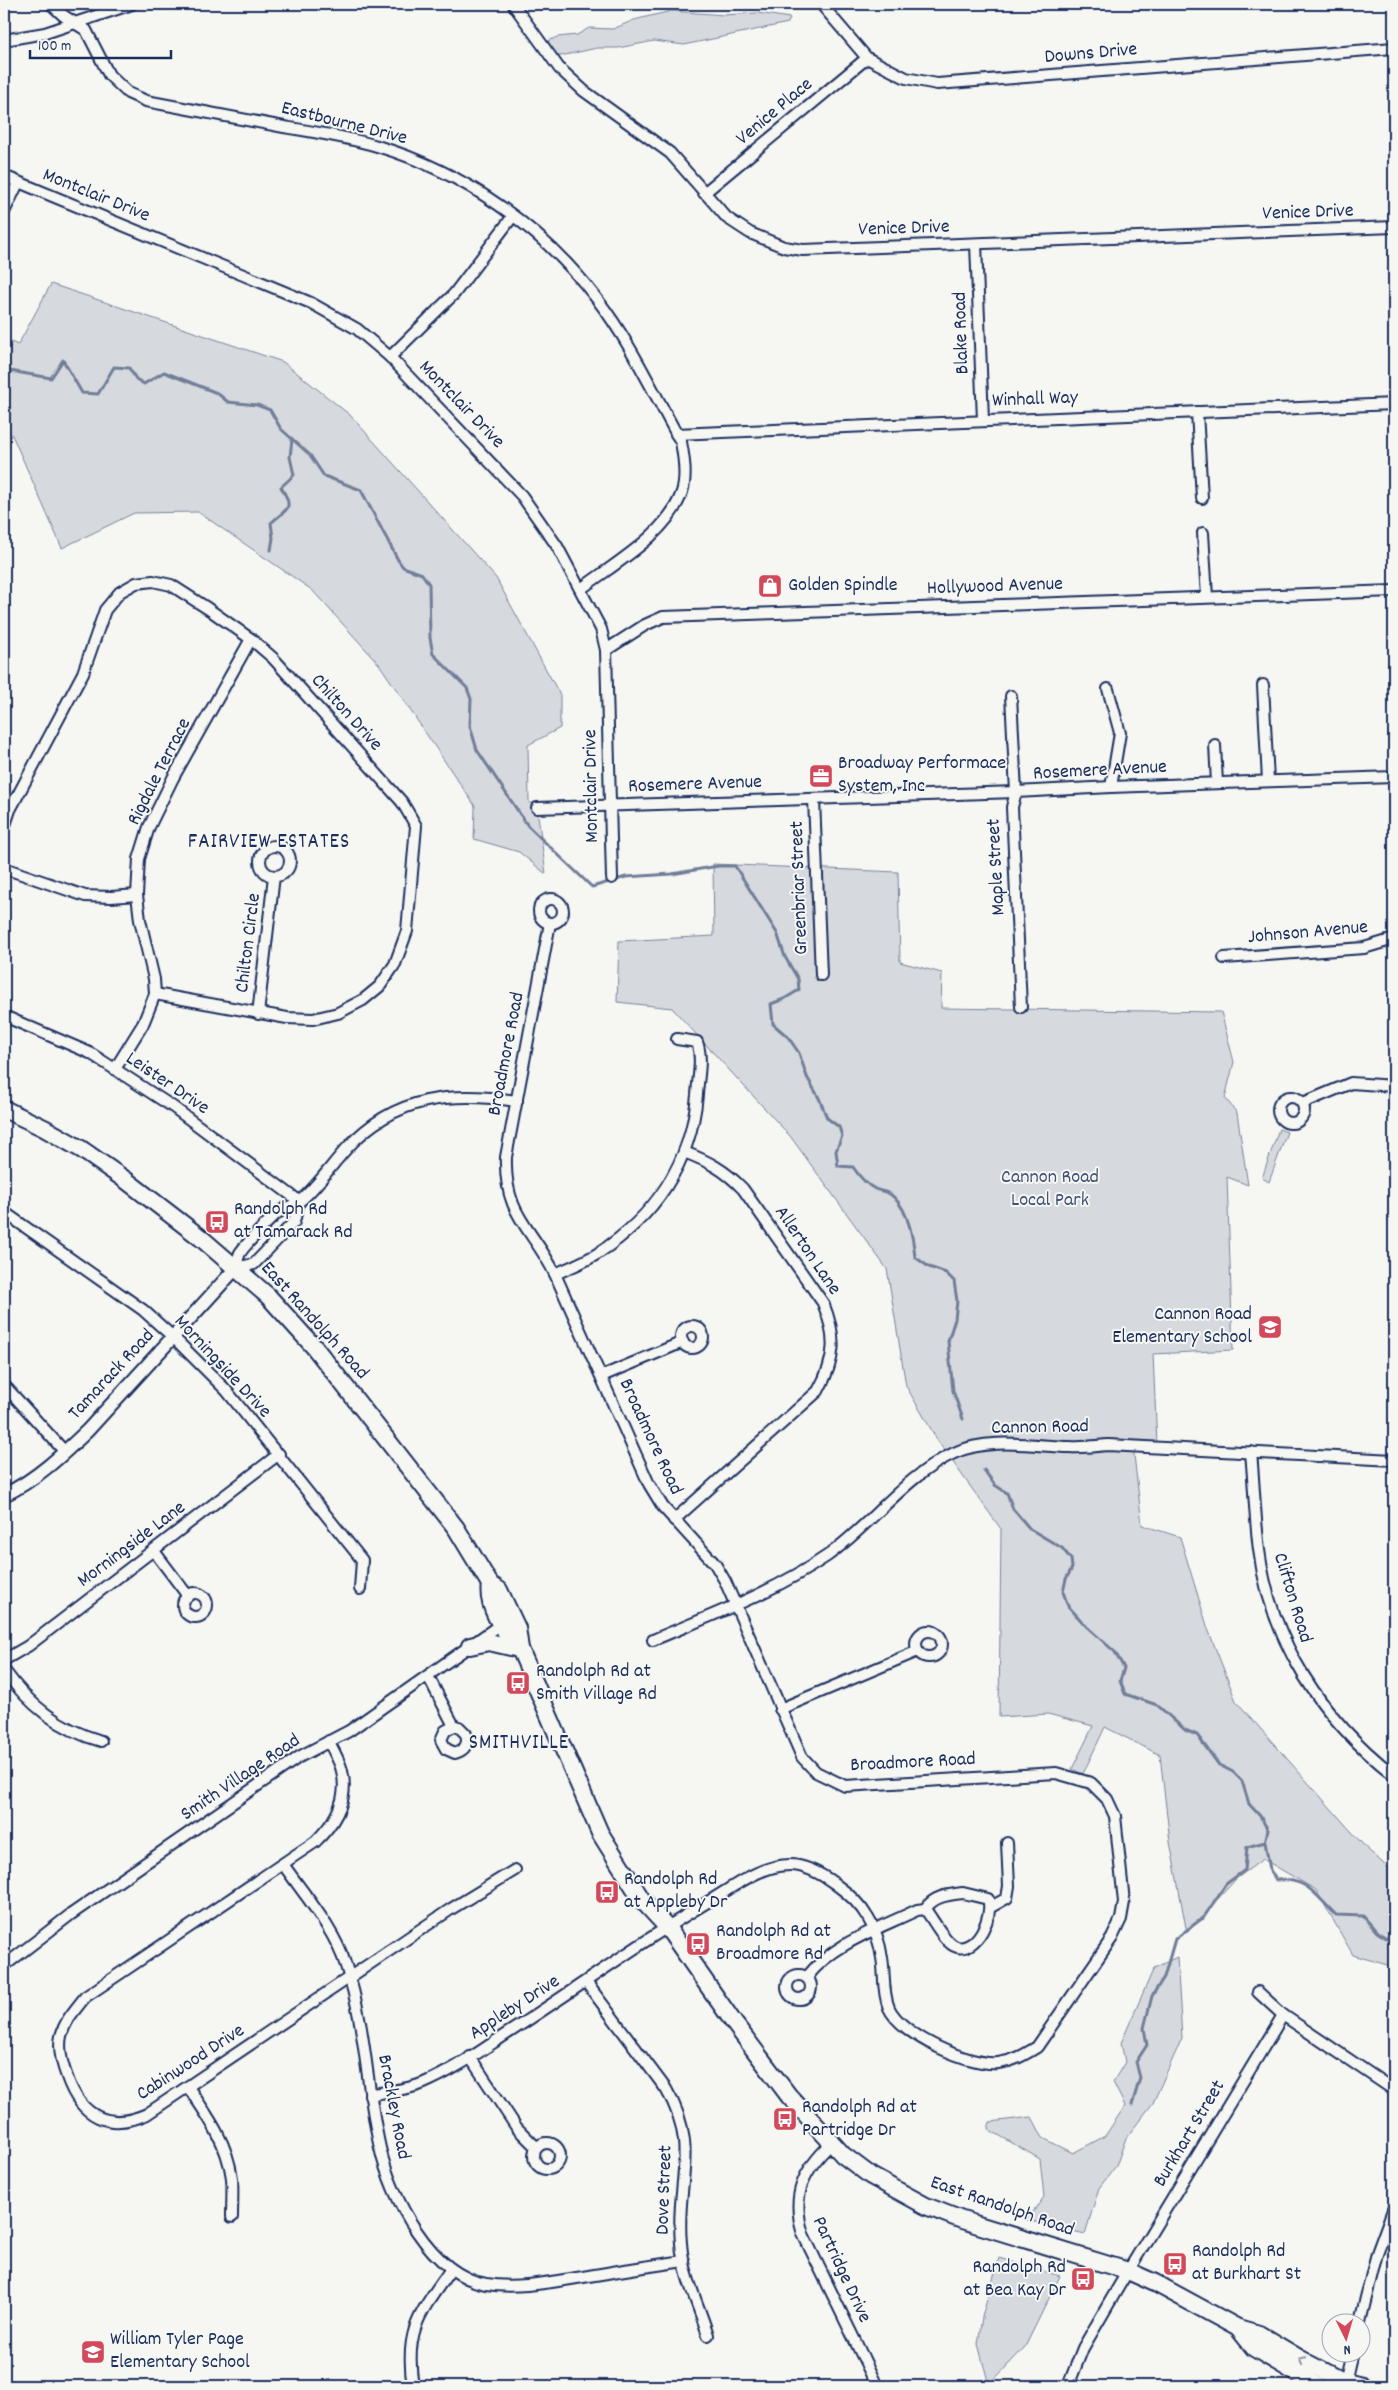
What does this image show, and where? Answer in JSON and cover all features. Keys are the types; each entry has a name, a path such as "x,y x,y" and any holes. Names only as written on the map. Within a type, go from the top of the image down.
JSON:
{"main road":[{"name":"East Randolph Road","path":"4,1109 44,1128 81,1149 201,1238 268,1296 315,1348 456,1528 490,1584 499,1590 515,1622 520,1649 600,1833 642,1900 667,1926 734,2023 789,2096 843,2155 871,2176 926,2206 962,2220 1128,2271 1155,2282 1238,2328 1259,2334 1345,2382 1362,2386"},
{"name":"East Randolph Road","path":"490,1584 488,1596 505,1632 520,1649"},
{"path":"470,1646 489,1642 520,1649"},
{"name":"East Randolph Road","path":"1238,2328 1254,2348 1318,2386"}],"street":[{"name":"Eastbourne Drive","path":"51,4 64,16 86,30 109,75 128,93 146,102 322,134 376,146 429,166 472,188 514,216 555,250 597,299 625,340 681,442 684,456 682,491 669,518 649,538 581,589"},
{"path":"4,40 45,33 132,4"},
{"name":"Venice Drive","path":"513,4 559,68 584,91 670,153 727,218 750,233 784,247 803,250 1394,227"},
{"name":"Downs Drive","path":"821,4 867,58 906,78 937,84 1394,48"},
{"name":"Venice Place","path":"704,192 867,58"},
{"name":"Montclair Drive","path":"4,176 312,303 357,329 390,357 522,496 557,546 601,628 606,650 612,878"},
{"path":"4,212 18,183"},
{"path":"390,357 454,294 514,216"},
{"name":"Blake Road","path":"976,244 983,420"},
{"name":"Winhall Way","path":"676,434 1394,404"},
{"path":"1197,412 1202,498"},
{"path":"1204,532 1207,597"},
{"name":"Chilton Drive","path":"4,828 10,810 83,673 105,610 120,592 136,583 153,581 171,586 252,639 273,658 402,802 416,826 407,931 395,964 380,986 363,1000 338,1013 321,1017 287,1018 155,994"},
{"name":"Hollywood Avenue","path":"606,650 645,625 663,617 1394,591"},
{"name":"Rigdale Terrace","path":"115,1069 143,1024 155,994 154,979 140,920 137,895 139,860 149,827 173,778 252,639"},
{"path":"1263,685 1268,781"},
{"path":"1108,689 1120,733 1111,787"},
{"name":"Maple Street","path":"1011,696 1016,792 1012,807 1021,1007"},
{"path":"1215,745 1218,783"},
{"name":"Rosemere Avenue","path":"537,808 1394,777"},
{"name":"Greenbriar Street","path":"814,799 821,975"},
{"path":"4,868 85,896 112,898 137,895"},
{"name":"Chilton Circle","path":"258,1014 274,876"},
{"name":"Broadmore Road","path":"550,923 506,1157 508,1192 517,1217 547,1259 555,1274 649,1484 674,1520 715,1564 725,1581 802,1757 816,1772 845,1786 1056,1772 1091,1783 1107,1799 1115,1816 1124,1902 1121,1919 1112,1938 1050,2030 1037,2047 1019,2059 997,2063 975,2061 924,2041 902,2026 890,2009 884,1993 882,1958 874,1931 867,1916 836,1884 816,1871 790,1865 763,1870 667,1926"},
{"name":"Johnson Avenue","path":"1224,958 1364,948 1394,939"},
{"name":"Leister Drive","path":"4,1016 90,1053 173,1107 300,1201"},
{"path":"555,1274 596,1255 636,1224 660,1196 681,1162 696,1106 700,1054 697,1042 677,1039"},
{"path":"1303,1103 1351,1083 1394,1086"},
{"name":"Tamarack Road","path":"4,1495 32,1478 65,1452 88,1430 236,1268 239,1254 278,1212 300,1201 349,1145 374,1124 407,1106 433,1098 457,1095 484,1096 517,1101"},
{"name":"Allerton Lane","path":"674,1520 818,1391 828,1372 834,1346 830,1320 823,1303 743,1189 728,1173 709,1161 684,1152"},
{"name":"Tamarack Road","path":"236,1268 254,1264 294,1222 300,1201"},
{"name":"Morningside Drive","path":"4,1212 143,1310 226,1390 362,1560 360,1589"},
{"path":"602,1376 682,1342"},
{"path":"4,1385 65,1452"},
{"name":"Cannon Road","path":"653,1640 791,1579 828,1555 865,1525 917,1477 954,1454 973,1448 1008,1443 1072,1447 1108,1445 1394,1460"},
{"name":"Clifton Road","path":"1251,1452 1259,1552 1266,1586 1282,1636 1309,1686 1333,1719 1356,1743 1394,1775"},
{"name":"Morningside Lane","path":"4,1660 28,1646 279,1454"},
{"path":"154,1550 188,1596"},
{"name":"Smith Village Road","path":"4,1966 70,1915 299,1757 349,1731 501,1624"},
{"path":"780,1709 918,1650"},
{"path":"4,1670 15,1686 39,1710 68,1729 101,1741"},
{"path":"428,1676 454,1726"},
{"name":"Cabinwood Drive","path":"329,1741 342,1770 344,1788 341,1805 331,1826 315,1842 86,1997 67,2020 61,2038 61,2061 71,2089 81,2106 91,2113 105,2120 131,2121 147,2114 451,1909 515,1870"},
{"path":"991,1906 1007,1898 1010,1886 1007,1843"},
{"name":"Brackley Road","path":"282,1864 328,1928 346,1964 361,2020 370,2095 380,2149 395,2191 423,2241 451,2269 461,2275 484,2283 519,2287 684,2261"},
{"path":"962,1893 974,1894 988,1899 991,1906 985,1928 974,1942 966,1948 950,1944 925,1909 930,1901 940,1896 962,1893"},
{"path":"807,1977 817,1964 830,1954 917,1910 925,1909"},
{"name":"Appleby Drive","path":"370,2095 423,2084 470,2057 586,1982 667,1926"},
{"name":"Dove Street","path":"586,1982 676,2106 684,2131 686,2157 679,2218 684,2261 708,2335"},
{"path":"1258,1992 1283,2015 1394,2090"},
{"name":"Burkhart Street","path":"1068,2386 1083,2348 1283,2015"},
{"path":"470,2057 517,2128 536,2147"},
{"path":"188,2087 216,2129 227,2154 232,2179 232,2217"},
{"name":"Partridge Drive","path":"832,2143 821,2153 801,2182 797,2200 798,2217 803,2234 877,2386"},
{"path":"1362,2312 1377,2254 1394,2207"},
{"path":"413,2386 409,2364 409,2346 413,2329 422,2310 451,2269"},
{"path":"1345,2382 1350,2362"}],"green space":[{"path":"671,11 724,15 757,13 790,18 788,23 684,45 654,41 618,48 597,48 556,57 548,41 557,37 577,35 589,28 613,29 634,20"},
{"path":"51,284 283,362 350,415 496,578 560,695 560,728 528,745 529,802 537,808 546,874 519,852 474,839 475,806 379,664 312,590 198,512 134,513 62,548 12,435 4,427 4,339 18,345"},
{"name":"Cannon Road Local Park","path":"713,864 898,872 900,962 942,973 941,1008 1221,1012 1234,1062 1225,1098 1237,1113 1248,1185 1227,1177 1233,1350 1153,1354 1157,1445 1133,1446 1142,1525 1180,1537 1208,1629 1236,1701 1366,1848 1394,1873 1394,1967 1353,1955 1316,1890 1263,1859 1236,1879 1187,1933 1170,1842 1160,1755 1105,1727 1083,1774 1072,1769 1093,1726 1048,1714 999,1717 1001,1529 939,1443 906,1386 887,1269 790,1136 672,1008 617,1002 619,941 714,936"},
{"path":"1279,1129 1287,1132 1269,1182 1262,1178"},
{"path":"1177,1957 1182,2038 1153,2103 1126,2138 1116,2166 1099,2188 1085,2234 1027,2220 1044,2197 1040,2159 988,2129 990,2122 1032,2117 1043,2138 1073,2153 1105,2136 1125,2106 1113,2082 1125,2062 1121,2043 1154,1968"},
{"path":"999,2258 1060,2276 1025,2347 989,2385 978,2344 982,2317"}],"waterway":[{"path":"4,370 51,378 63,360 82,393 98,394 114,367 129,368 136,379 144,384 164,372 217,393 228,402 257,405 270,410 281,429 310,455 324,476 361,490 403,567 422,574 429,584 430,638 433,654 467,688 471,699 470,726 477,750 528,826 592,887 626,877 672,874 718,866 735,866 777,933 785,957 798,979 799,990 771,1004 773,1024 788,1037 799,1053 807,1077 819,1098 827,1118 839,1127 842,1136 836,1151 838,1166 853,1167 868,1185 890,1194 901,1206 905,1214 913,1240 915,1257 929,1267 946,1273 954,1281 957,1301 955,1319 948,1341 953,1391 963,1419"},
{"path":"271,550 273,538 271,523 285,511 288,505 288,500 281,487 294,475 290,457 292,439"},
{"path":"984,1470 995,1485 1007,1493 1013,1509 1030,1529 1062,1548 1071,1559 1072,1568 1066,1579 1063,1592 1068,1606 1087,1627 1115,1652 1124,1668 1120,1681 1125,1694 1157,1705 1185,1730 1197,1735 1219,1765 1233,1772 1242,1781 1249,1804 1260,1816 1268,1830 1265,1842 1270,1870 1276,1880 1287,1880 1304,1885 1336,1915 1363,1916 1377,1932 1394,1943"},
{"path":"1132,2105 1140,2078 1136,2062 1147,2045 1144,2028 1152,1996 1164,1977 1175,1939 1204,1917 1226,1884 1245,1870 1247,1847 1265,1842"}],"place":[{"name":"Golden Spindle","path":"770,586"},
{"name":"Broadway Performace System, Inc","path":"821,776"},
{"name":"Randolph Rd at Tamarack Rd","path":"217,1222"},
{"name":"Cannon Road Elementary School","path":"1270,1327"},
{"name":"Randolph Rd at Smith Village Rd","path":"518,1683"},
{"name":"Randolph Rd at Appleby Dr","path":"607,1892"},
{"name":"Randolph Rd at Broadmore Rd","path":"698,1944"},
{"name":"Randolph Rd at Partridge Dr","path":"785,2119"},
{"name":"Randolph Rd at Burkhart St","path":"1175,2264"},
{"name":"Randolph Rd at Bea Kay Dr","path":"1083,2279"},
{"name":"William Tyler Page Elementary School","path":"93,2352"}],"district":[{"name":"FAIRVIEW ESTATES","path":"269,843"},
{"name":"SMITHVILLE","path":"519,1744"}]}
